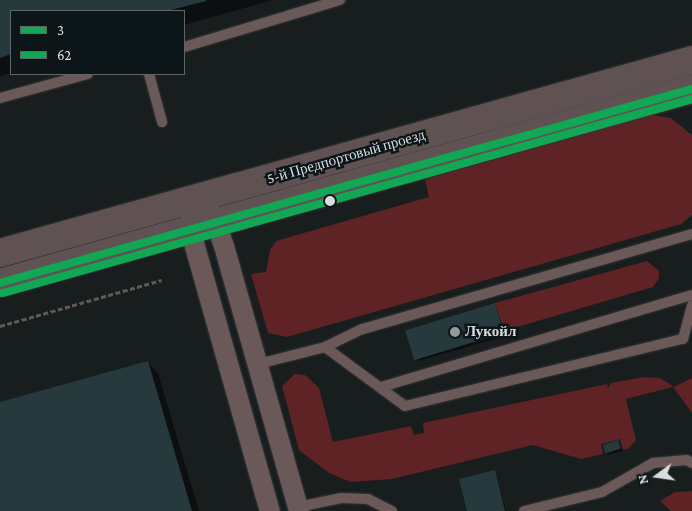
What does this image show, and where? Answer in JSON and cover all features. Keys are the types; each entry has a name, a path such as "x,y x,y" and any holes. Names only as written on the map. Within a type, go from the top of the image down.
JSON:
{"street":[{"name":"5-й Предпортовый проезд","path":"0,254 692,60"},
{"name":"5-й Предпортовый проезд","path":"0,283 692,89"},
{"path":"216,222 298,509"},
{"path":"190,229 270,511"}],"lane":[{"path":"302,11 308,0"},
{"path":"185,47 269,24 302,11 340,0"},
{"path":"0,98 84,75"},
{"path":"150,75 162,122"},
{"path":"258,364 325,347 362,329 692,234"},
{"path":"381,387 692,295"},
{"path":"325,347 406,406 683,339 692,305"},
{"path":"524,511 602,492 653,463 687,460 692,463"},
{"path":"298,509 341,498 368,499 392,511"}],"path":[{"path":"0,326 162,280"}],"shaded area":[{"path":"653,115 671,118 692,135 692,215 681,224 287,337 268,333 251,274 266,272 270,250 276,241 429,197 425,179"},
{"path":"647,261 659,271 659,278 653,287 504,331 495,303"},
{"path":"295,374 305,375 319,388 333,442 411,426 414,435 424,433 423,423 607,384 608,388 611,383 644,377 660,378 674,387 692,378 692,413 673,387 626,399 636,440 629,448 623,450 620,439 601,444 603,454 581,459 533,445 392,479 351,482 329,473 299,450 282,386"},
{"path":"692,491 692,511 671,511 660,501 675,492"}],"building":[{"path":"0,0 206,0 171,10 10,10 10,54 0,58"},
{"name":"Лукойл","path":"495,303 504,333 414,360 405,330"},
{"path":"148,361 192,511 0,511 0,402"},
{"path":"618,440 621,449 606,454 603,445"},
{"path":"495,470 505,511 467,511 459,479"}],"transit line":[{"name":"3","path":"0,283 692,89"},
{"name":"62","path":"3,293 692,99"}],"place":[{"name":"Лукойл","path":"455,332"}]}
